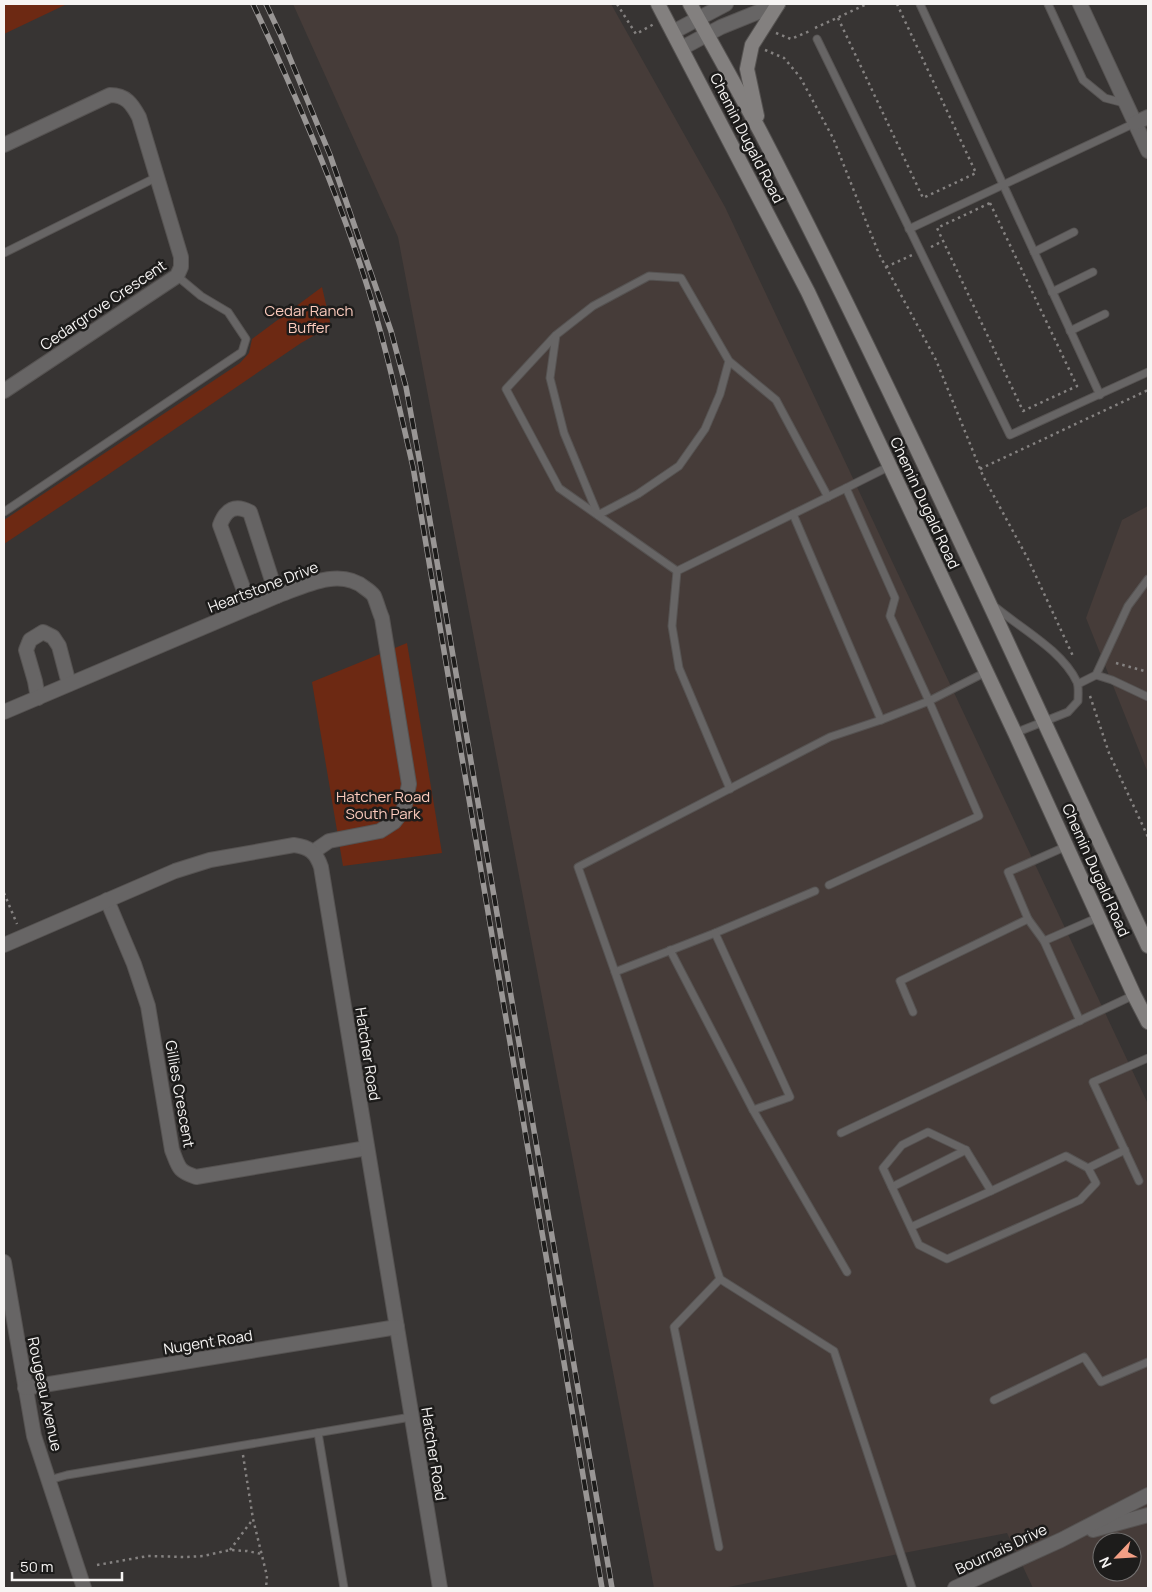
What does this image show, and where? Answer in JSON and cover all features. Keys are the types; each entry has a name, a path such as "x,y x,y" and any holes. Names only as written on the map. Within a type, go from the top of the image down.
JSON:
{"main road":[{"name":"Chemin Dugald Road","path":"658,4 808,292 1148,1022"},
{"name":"Chemin Dugald Road","path":"690,4 760,131 839,288 989,602 1148,946"},
{"path":"760,131 747,69 752,45 778,4"}],"street":[{"path":"673,32 726,4"},
{"path":"682,48 778,4"},
{"path":"1080,4 1126,103 1142,120 1148,151"},
{"name":"Cedargrove Crescent","path":"4,145 110,95 116,95 132,103 139,117 181,257 181,267 177,276 4,392"},
{"path":"250,607 220,525 224,515 232,509 242,508 250,512 277,596"},
{"name":"Heartstone Drive","path":"4,712 277,596 310,584 334,578 351,579 373,594 382,618 409,784 404,809 394,822 380,831 329,841 313,852"},
{"path":"38,698 36,681 26,650 30,640 43,632 53,637 59,646 70,684"},
{"path":"4,944 175,871 210,860 294,845 304,846 313,852"},
{"name":"Hatcher Road","path":"313,852 318,857 321,867 440,1588"},
{"name":"Gillies Crescent","path":"107,900 134,964 148,1006 172,1150 178,1165 184,1172 196,1177 366,1148"},
{"name":"Rougeau Avenue","path":"4,1262 34,1436 84,1588"},
{"name":"Nugent Road","path":"25,1388 397,1327"},
{"path":"1061,1540 1148,1495"},
{"path":"1061,1540 1100,1527 1148,1516"},
{"name":"Bournais Drive","path":"955,1588 1061,1540"}],"lane":[{"path":"920,4 1100,395"},
{"path":"1048,4 1083,80 1105,98 1126,103"},
{"path":"817,39 1010,435 1148,372"},
{"path":"910,229 1142,120"},
{"path":"4,253 157,177"},
{"path":"1034,252 1074,232"},
{"path":"1052,292 1093,272"},
{"path":"4,512 242,352 246,339 228,312 201,296 177,276"},
{"path":"677,571 559,488 506,389 556,335 594,306 649,276 681,278 729,361 776,400 828,497"},
{"path":"1070,331 1105,314"},
{"path":"556,335 550,378 564,433 598,515"},
{"path":"598,515 638,494 679,466 705,429 720,394 729,361"},
{"path":"677,571 890,466"},
{"path":"829,885 979,816 890,616 895,598 846,488"},
{"path":"793,514 881,720"},
{"path":"677,571 672,626 679,668 730,789"},
{"path":"1082,682 1096,675 1128,606 1148,579"},
{"path":"989,602 1011,621 1048,647 1082,682"},
{"path":"912,1588 834,1351 720,1279 578,867 830,738 929,701 986,672"},
{"path":"1096,675 1112,680 1148,697"},
{"path":"1015,734 1068,712 1078,701 1082,682"},
{"path":"1067,846 1008,872 1028,919 1044,941 1080,1021"},
{"path":"615,972 815,891"},
{"path":"1044,941 1099,917"},
{"path":"913,1012 900,981 1028,919"},
{"path":"715,933 790,1097 753,1110"},
{"path":"670,950 753,1110 847,1272"},
{"path":"841,1133 1134,995"},
{"path":"1139,1181 1093,1082 1148,1058"},
{"path":"911,1227 991,1191 1066,1156 1088,1168 1096,1183 1080,1200 947,1259 919,1245 883,1168 902,1145 928,1132 966,1150 991,1191"},
{"path":"892,1187 966,1150"},
{"path":"1088,1168 1124,1150"},
{"path":"719,1547 674,1327 720,1279"},
{"path":"994,1400 1084,1356 1101,1382 1148,1362"},
{"path":"48,1480 77,1473 411,1417"},
{"path":"318,1433 344,1588"}],"path":[{"path":"618,4 636,34"},
{"path":"774,33 791,39 866,4"},
{"path":"838,18 922,198 976,173 897,4"},
{"path":"766,51 784,58 800,76 833,138 879,254 936,360 980,470 1028,559 1074,657"},
{"path":"990,203 1077,386 1023,411 943,241 937,228 990,203"},
{"path":"980,470 1148,390"},
{"path":"1116,664 1148,672"},
{"path":"1082,682 1109,753 1148,837"},
{"path":"4,893 23,936"},
{"path":"241,1445 253,1519 267,1576 266,1588"},
{"path":"230,1550 253,1519"},
{"path":"97,1565 148,1556 203,1556 230,1550 262,1554"}],"shaded area":[{"path":"293,4 611,4 725,207 1148,1104 1148,1588 1033,1588 1007,1533 723,1588 654,1588 398,237"},
{"path":"1148,506 1148,773 1086,618 1122,520"}],"green space":[{"path":"4,4 67,4 4,34"},
{"name":"Cedar Ranch Buffer","path":"322,287 331,326 301,343 4,544 4,520 240,363 249,353 252,339"},
{"name":"Hatcher Road South Park","path":"407,643 442,853 343,866 312,682"}],"railway":[{"path":"253,4 312,137 339,204 363,273 378,321 413,467 602,1588"},
{"path":"266,4 330,155 391,331 406,387 612,1588"}]}
